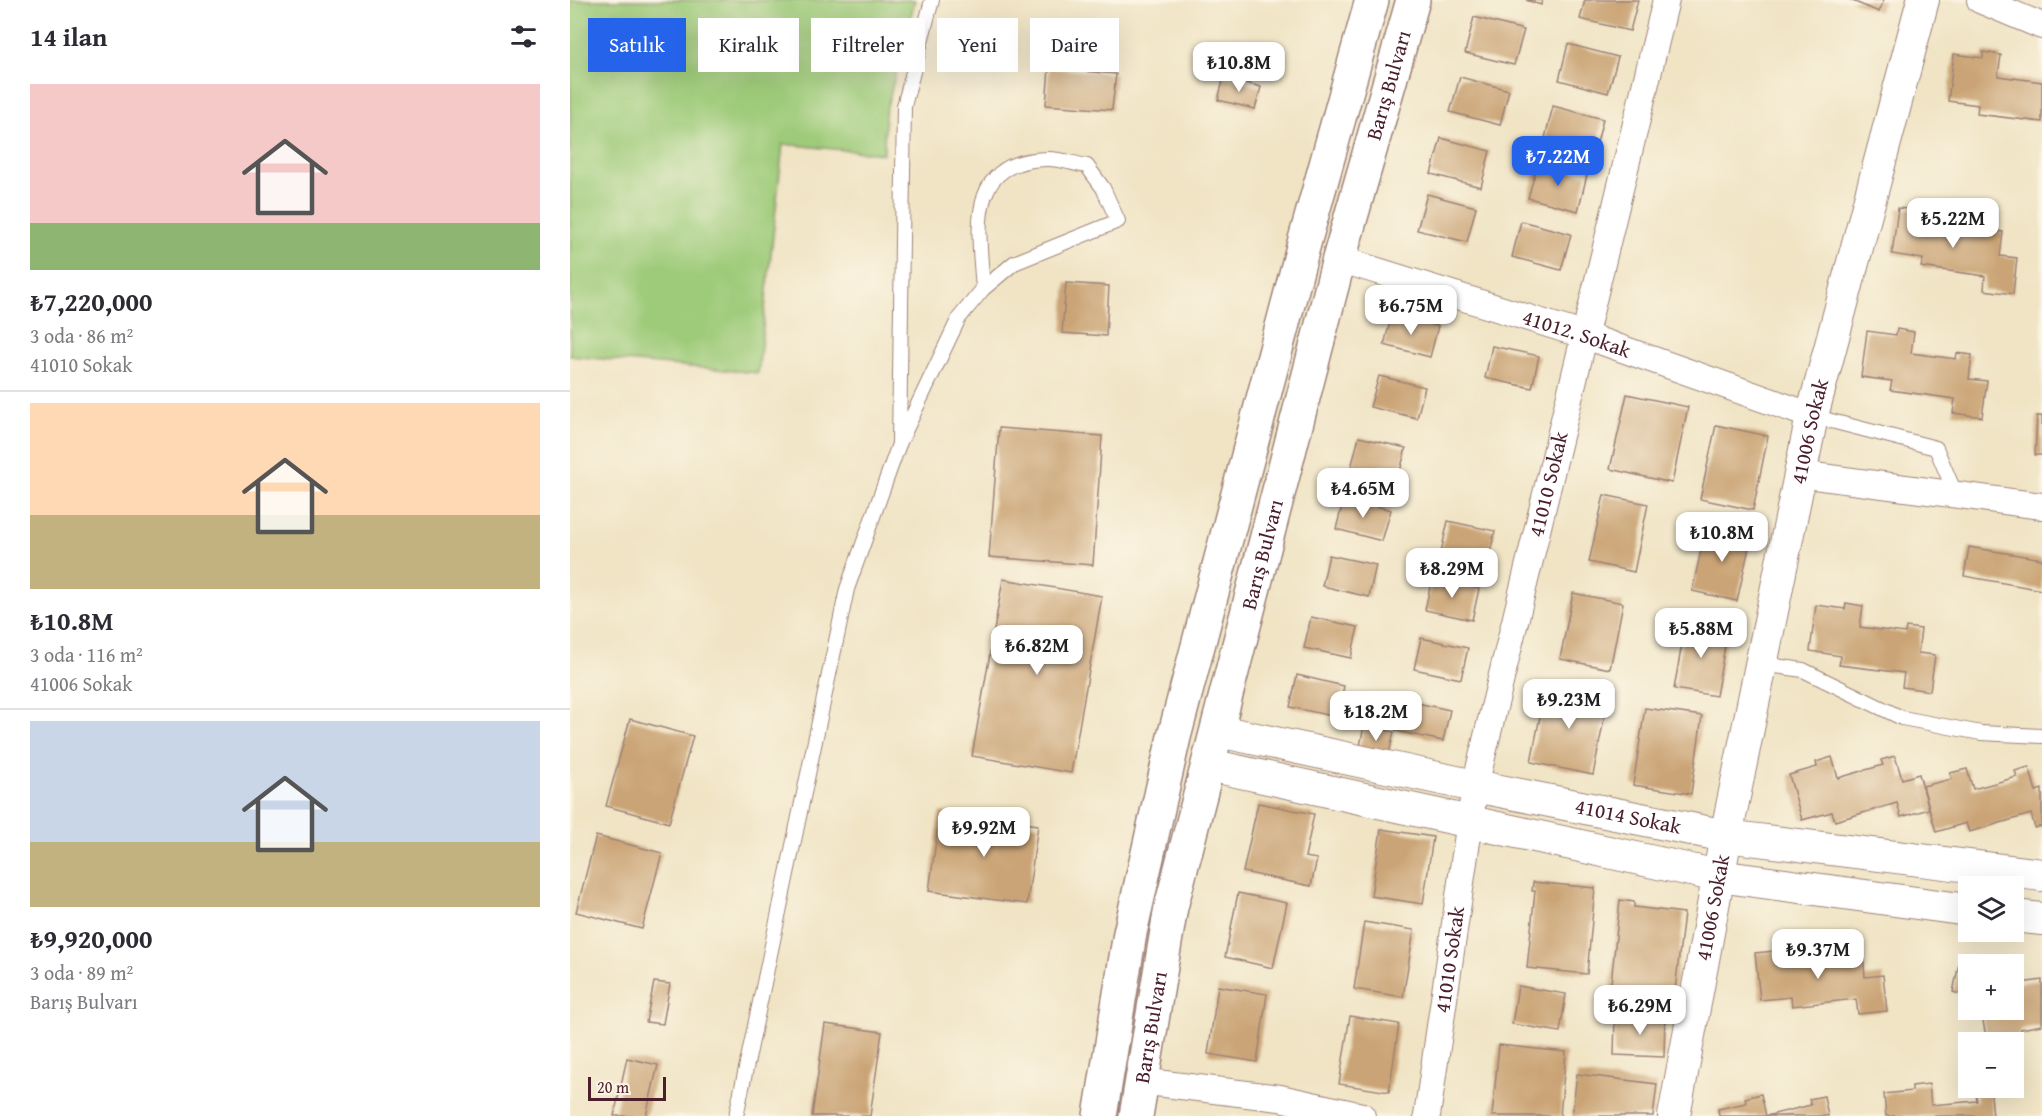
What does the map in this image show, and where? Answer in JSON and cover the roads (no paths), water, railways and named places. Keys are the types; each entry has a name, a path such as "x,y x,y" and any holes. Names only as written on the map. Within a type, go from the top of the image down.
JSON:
{"main road":[{"name":"Barış Bulvarı","path":"1100,1116 1130,933 1174,737 1303,247 1372,0"},
{"name":"Barış Bulvarı","path":"1136,1116 1140,1081 1171,907 1339,259 1413,0"},
{"path":"1303,247 1339,259"},
{"path":"1174,737 1214,748"}],"street":[{"name":"41010 Sokak","path":"1427,1116 1468,820 1475,786 1666,0"},
{"name":"41006 Sokak","path":"1674,1116 1718,876 1799,474 1812,416 1923,0"},
{"path":"1980,0 2042,26"},
{"name":"41012. Sokak","path":"1339,259 1583,335 1812,416"},
{"path":"1799,474 2042,506"},
{"name":"41014 Sokak","path":"1214,748 1475,786 1726,836 2042,875"},
{"name":"41014 Sokak","path":"1214,748 1468,820 1718,876 1958,908"},
{"path":"2024,918 2042,920"},
{"path":"1140,1081 1280,1098 1362,1116"}],"lane":[{"path":"899,444 904,106 932,0"},
{"path":"736,1116 847,589 899,444 959,318 982,289 1014,263 1118,221 1103,188 1087,166 1047,159 1014,164 989,182 981,200 979,227 982,289"},
{"path":"1812,416 1936,448 1955,493"},
{"path":"1762,664 1803,670 1902,718 1981,733 2042,736"}]}
